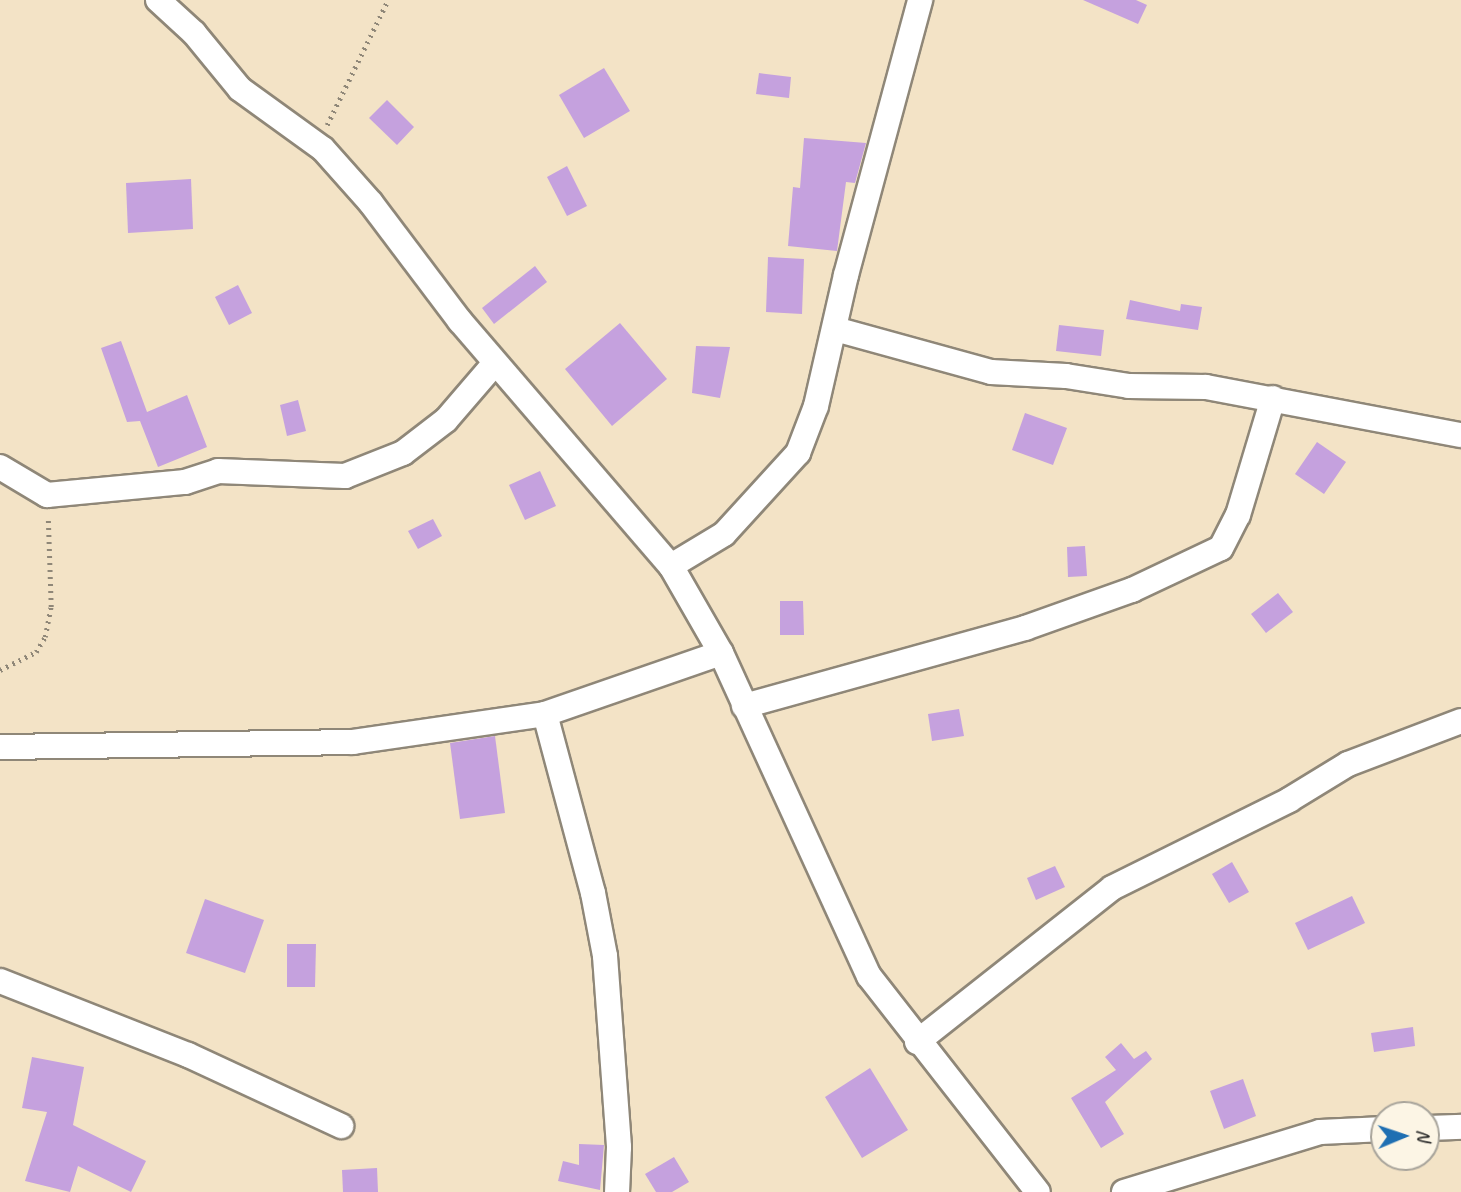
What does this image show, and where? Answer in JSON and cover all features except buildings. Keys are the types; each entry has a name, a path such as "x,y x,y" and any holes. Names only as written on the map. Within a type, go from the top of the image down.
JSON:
{"street":[{"path":"158,0 194,33 240,89 317,144 371,203 495,363 671,566 721,653 869,975 917,1042 978,1111 1038,1192"},
{"path":"671,566 724,534 799,453 816,406 920,0"},
{"path":"835,329 991,372 1066,376 1129,386 1206,387 1461,435"},
{"path":"0,467 47,495 185,482 218,471 345,476 403,453 446,420 495,363"},
{"path":"744,706 1025,628 1132,590 1221,548 1238,515 1273,398"},
{"path":"0,747 353,742 545,714 721,653"},
{"path":"545,714 593,893 605,956 619,1147 617,1192"},
{"path":"917,1042 1112,888 1289,800 1348,764 1461,721"},
{"path":"0,981 188,1055 341,1126"},
{"path":"1440,1128 1461,1127"},
{"path":"1124,1192 1320,1132 1370,1130"}],"path":[{"path":"317,144 388,0"},
{"path":"0,670 36,652 45,638 51,607 47,495"}]}
